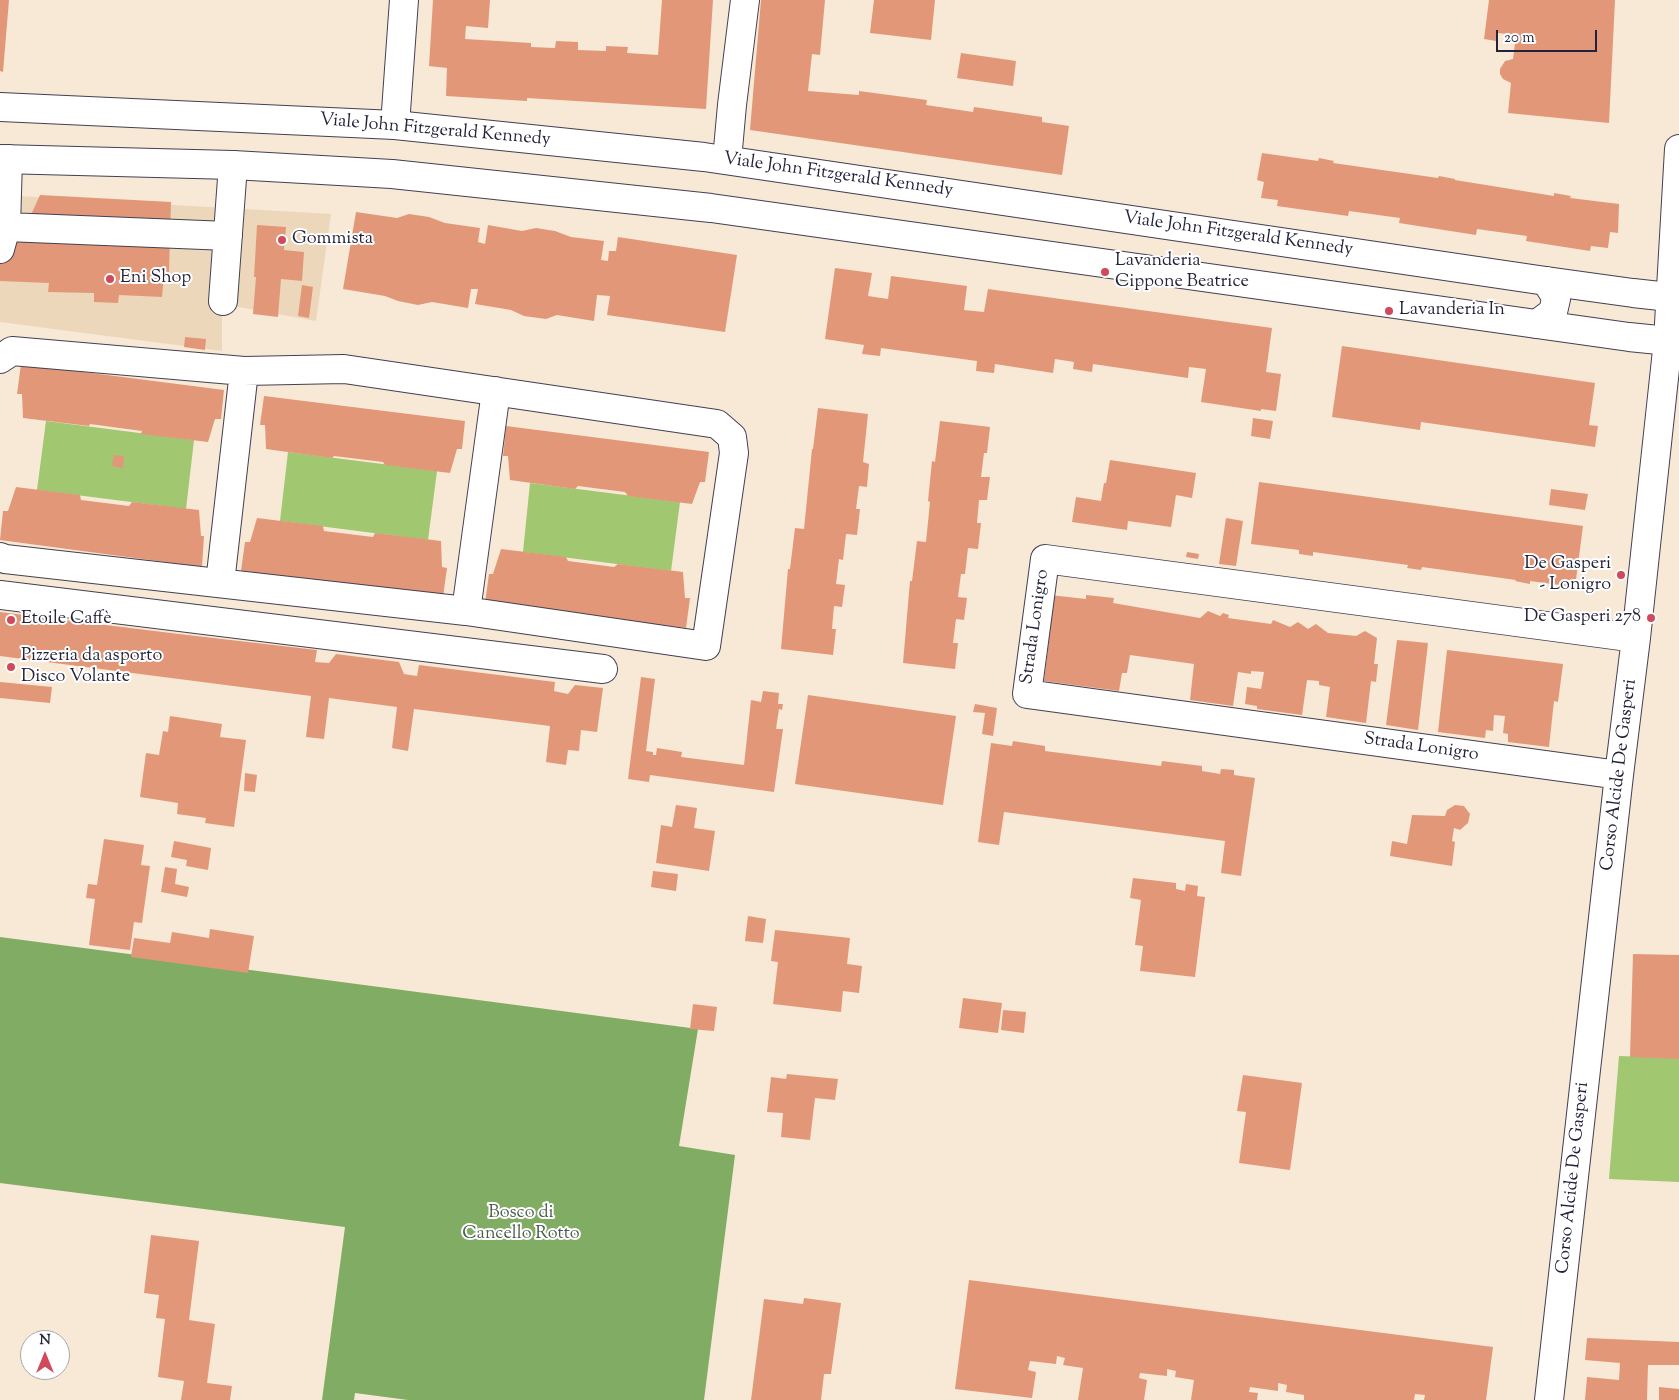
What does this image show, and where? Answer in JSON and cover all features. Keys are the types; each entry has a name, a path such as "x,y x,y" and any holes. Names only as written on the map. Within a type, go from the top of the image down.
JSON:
{"main road":[{"path":"395,125 404,0"},
{"path":"727,160 745,0"},
{"name":"Viale John Fitzgerald Kennedy","path":"0,107 395,125 727,160 1546,281 1675,298"},
{"name":"Corso Alcide De Gasperi","path":"1549,1400 1619,775 1673,341 1679,149"},
{"path":"228,236 3,238 4,159 233,165 392,174 710,208 1537,324 1673,341"},
{"path":"223,301 233,165"},
{"path":"1537,324 1553,312 1556,299 1546,281"},
{"path":"0,359 12,351 244,370 344,369 717,424 732,437 734,453 706,646 466,611 2,561"},
{"path":"220,583 244,370"},
{"path":"466,611 496,391"},
{"name":"Strada Lonigro","path":"1619,775 1027,694 1045,560 1636,638"},
{"path":"0,595 603,669"}],"shaded area":[{"path":"0,195 331,214 316,321 222,304 222,351 0,322"}],"green space":[{"path":"46,421 194,440 186,509 37,490"},
{"path":"288,452 437,471 428,540 280,521"},
{"path":"530,483 680,502 671,571 523,552"},
{"name":"Bosco di Cancello Rotto","path":"0,937 698,1029 679,1146 735,1155 704,1400 408,1400 355,1393 354,1400 322,1400 345,1227 0,1183"},
{"path":"1619,1056 1679,1058 1679,1182 1609,1179"}],"building":[{"path":"0,0 9,0 3,72 0,71"},
{"path":"433,0 490,0 488,28 466,26 465,39 531,43 531,47 555,48 556,41 578,42 578,50 606,51 606,46 628,47 627,53 658,55 662,0 713,0 706,109 527,98 527,101 446,96 447,68 429,66"},
{"path":"761,0 825,0 820,55 812,54 808,91 859,95 859,91 927,100 926,105 973,112 974,107 1042,117 1042,122 1069,126 1062,175 750,130"},
{"path":"874,0 935,0 931,40 870,33"},
{"path":"1489,0 1615,0 1609,123 1508,113 1511,83 1503,79 1500,69 1505,61 1513,59 1516,35 1498,33 1496,41 1484,39"},
{"path":"961,53 1016,61 1013,86 957,78"},
{"path":"1262,153 1318,161 1319,158 1334,161 1333,163 1438,178 1439,176 1554,196 1554,193 1571,196 1570,198 1619,204 1618,233 1610,232 1608,248 1591,246 1590,251 1526,241 1527,236 1477,229 1476,235 1399,223 1400,218 1349,211 1348,216 1277,206 1278,200 1261,198 1264,182 1257,180"},
{"path":"40,195 171,202 169,272 164,274 162,297 119,295 118,303 94,302 94,293 48,292 49,283 0,281 0,229 24,230"},
{"path":"356,212 397,218 409,214 429,217 445,223 480,228 478,242 485,244 488,225 522,231 536,228 555,231 571,237 604,241 601,260 608,261 609,251 616,251 618,237 737,255 725,332 607,315 610,296 597,295 594,321 557,315 546,319 524,316 511,310 475,304 478,289 471,289 468,308 432,302 418,305 385,296 343,289"},
{"path":"257,225 286,227 284,250 304,252 302,281 281,279 278,317 253,314"},
{"path":"835,268 872,273 868,296 888,299 891,276 967,286 964,310 984,312 988,289 1272,328 1266,372 1281,374 1276,411 1261,409 1261,411 1201,402 1206,369 1189,367 1188,378 1093,364 1092,372 1073,369 1074,362 1055,359 1053,373 995,364 994,373 976,371 977,361 881,348 880,356 862,354 864,345 825,339"},
{"path":"302,285 313,287 309,318 298,316"},
{"path":"185,337 206,339 205,350 184,347"},
{"path":"1342,346 1595,383 1589,425 1598,426 1595,447 1421,422 1420,430 1332,417"},
{"path":"21,364 224,390 221,419 215,419 208,442 141,434 142,431 90,424 89,426 23,418 22,394 17,394"},
{"path":"264,396 465,421 462,449 457,449 450,473 385,465 383,462 334,456 332,458 266,449 265,425 260,425"},
{"path":"818,408 868,414 863,462 869,464 867,487 859,486 856,509 860,509 857,535 846,534 843,560 839,559 836,584 845,585 842,607 834,606 832,629 836,629 833,655 781,649 788,569 790,569 795,528 804,529"},
{"path":"1253,418 1273,421 1270,439 1251,436"},
{"path":"940,421 990,427 987,453 984,453 981,477 990,477 987,500 979,500 977,523 981,523 978,549 968,548 965,574 961,574 958,597 967,598 964,620 956,619 953,643 958,643 955,669 903,663 910,581 912,581 917,541 926,542 932,461 935,462"},
{"path":"506,426 709,452 705,482 700,482 692,504 628,496 625,492 578,486 575,489 510,480 508,456 503,456"},
{"path":"114,455 124,456 123,468 112,466"},
{"path":"1110,460 1196,473 1192,498 1176,495 1171,527 1128,521 1127,530 1072,522 1076,497 1101,501"},
{"path":"1259,482 1583,526 1575,587 1530,581 1530,584 1516,580 1422,567 1421,570 1407,568 1408,565 1313,552 1313,556 1299,554 1299,550 1251,544"},
{"path":"16,487 80,495 81,500 129,506 132,502 199,510 201,536 204,536 202,567 0,540 3,511 8,511"},
{"path":"1551,489 1588,494 1585,510 1549,505"},
{"path":"257,518 323,526 324,531 373,537 375,533 441,541 442,567 447,568 443,597 241,571 245,542 250,542"},
{"path":"1226,518 1243,521 1236,566 1219,564"},
{"path":"501,549 566,557 568,561 614,567 618,564 683,572 685,598 690,598 686,628 485,603 489,574 493,574"},
{"path":"1187,552 1199,554 1198,559 1186,557"},
{"path":"1050,595 1086,599 1086,595 1114,598 1113,603 1200,618 1208,611 1220,616 1223,613 1229,615 1228,618 1271,624 1273,620 1290,627 1298,622 1308,629 1316,624 1328,633 1356,636 1365,631 1377,638 1374,664 1378,664 1376,682 1371,681 1366,723 1326,717 1330,687 1319,685 1319,681 1307,680 1302,715 1257,709 1257,706 1245,704 1247,687 1261,689 1264,672 1251,671 1251,674 1238,672 1233,706 1190,700 1194,664 1130,655 1127,673 1122,673 1119,691 1044,681 1049,640 1043,639"},
{"path":"0,612 317,650 315,662 329,663 336,654 399,662 404,674 417,676 419,665 555,682 554,691 568,694 575,685 603,688 597,732 581,730 579,751 568,750 566,765 546,762 550,726 414,709 408,751 392,748 397,707 329,698 324,739 306,737 311,696 0,656"},
{"path":"1397,640 1428,643 1418,730 1386,725"},
{"path":"1447,650 1563,664 1558,702 1554,701 1549,747 1508,742 1508,734 1503,733 1505,716 1494,715 1493,731 1486,730 1485,738 1438,732"},
{"path":"641,677 655,679 646,751 653,752 653,755 656,755 657,748 682,752 681,757 744,765 751,700 761,702 763,691 779,693 778,704 783,704 782,710 779,709 776,729 783,729 774,792 650,775 649,782 628,779"},
{"path":"0,682 52,687 50,703 0,698"},
{"path":"808,695 956,716 943,805 795,784"},
{"path":"975,704 997,708 993,736 982,734 985,713 973,712"},
{"path":"170,716 222,724 220,737 246,740 234,827 205,823 206,818 177,814 178,803 140,797 146,753 159,755 163,731 168,732"},
{"path":"1013,741 1045,746 1045,751 1161,766 1162,761 1202,766 1202,771 1220,774 1221,769 1234,770 1234,775 1255,778 1241,876 1221,873 1225,841 1004,812 999,845 978,842 991,743 1012,746"},
{"path":"245,773 257,775 255,792 244,791"},
{"path":"676,805 697,808 694,828 715,831 709,871 656,863 661,825 672,827"},
{"path":"1455,805 1464,806 1470,814 1468,823 1460,830 1454,828 1452,841 1455,842 1452,866 1390,856 1392,841 1407,844 1412,815 1445,816 1447,810"},
{"path":"104,839 144,845 141,865 150,866 142,923 134,922 130,950 89,945 95,899 86,898 88,884 97,885"},
{"path":"174,841 211,848 208,870 186,866 187,860 171,857"},
{"path":"165,867 177,869 175,884 189,887 187,897 161,892"},
{"path":"653,871 678,874 676,891 651,887"},
{"path":"1133,878 1176,883 1176,889 1185,891 1186,884 1198,886 1197,896 1205,897 1195,977 1140,971 1143,946 1135,945 1141,900 1130,898"},
{"path":"748,916 766,919 763,943 745,941"},
{"path":"210,929 254,936 248,973 131,957 134,938 170,943 172,932 209,938"},
{"path":"775,930 850,938 847,964 862,966 859,993 843,991 841,1012 773,1004 778,962 771,961"},
{"path":"1633,954 1679,955 1679,1059 1630,1057"},
{"path":"963,998 1002,1003 998,1033 959,1028"},
{"path":"693,1004 717,1007 714,1031 690,1029"},
{"path":"1003,1010 1026,1012 1024,1033 1001,1030"},
{"path":"787,1074 838,1079 835,1100 815,1098 810,1140 781,1137 783,1113 767,1112 771,1077 786,1079"},
{"path":"1243,1075 1302,1083 1290,1170 1239,1163 1246,1112 1237,1111"},
{"path":"151,1235 199,1241 189,1320 215,1324 207,1383 232,1386 230,1400 181,1400 184,1381 158,1377 165,1319 156,1318 159,1295 144,1293"},
{"path":"969,1280 1493,1347 1486,1400 1424,1400 1425,1395 1415,1394 1414,1400 1304,1400 1304,1395 1286,1392 1287,1385 1278,1383 1278,1391 1250,1387 1249,1392 1258,1393 1257,1400 1191,1400 1194,1380 1175,1377 1176,1371 1167,1369 1167,1376 1140,1373 1139,1378 1147,1380 1144,1400 1078,1400 1083,1368 1063,1365 1065,1358 1057,1356 1056,1364 1030,1361 1028,1370 1036,1372 1032,1398 955,1389"},
{"path":"804,1298 841,1303 831,1374 824,1374 821,1400 751,1400 764,1299 803,1304"},
{"path":"1587,1338 1679,1342 1679,1365 1648,1365 1647,1400 1585,1400 1587,1377 1619,1380 1620,1363 1585,1360"},
{"path":"1659,1387 1679,1389 1679,1400 1659,1400"}],"place":[{"name":"Gommista","path":"282,240"},
{"name":"Lavanderia Cippone Beatrice","path":"1105,272"},
{"name":"Eni Shop","path":"110,279"},
{"name":"Lavanderia In","path":"1389,311"},
{"name":"De Gasperi - Lonigro","path":"1621,575"},
{"name":"De Gasperi 278","path":"1651,618"},
{"name":"Etoile Caffè","path":"11,620"},
{"name":"Pizzeria da asporto Disco Volante","path":"11,667"}]}
